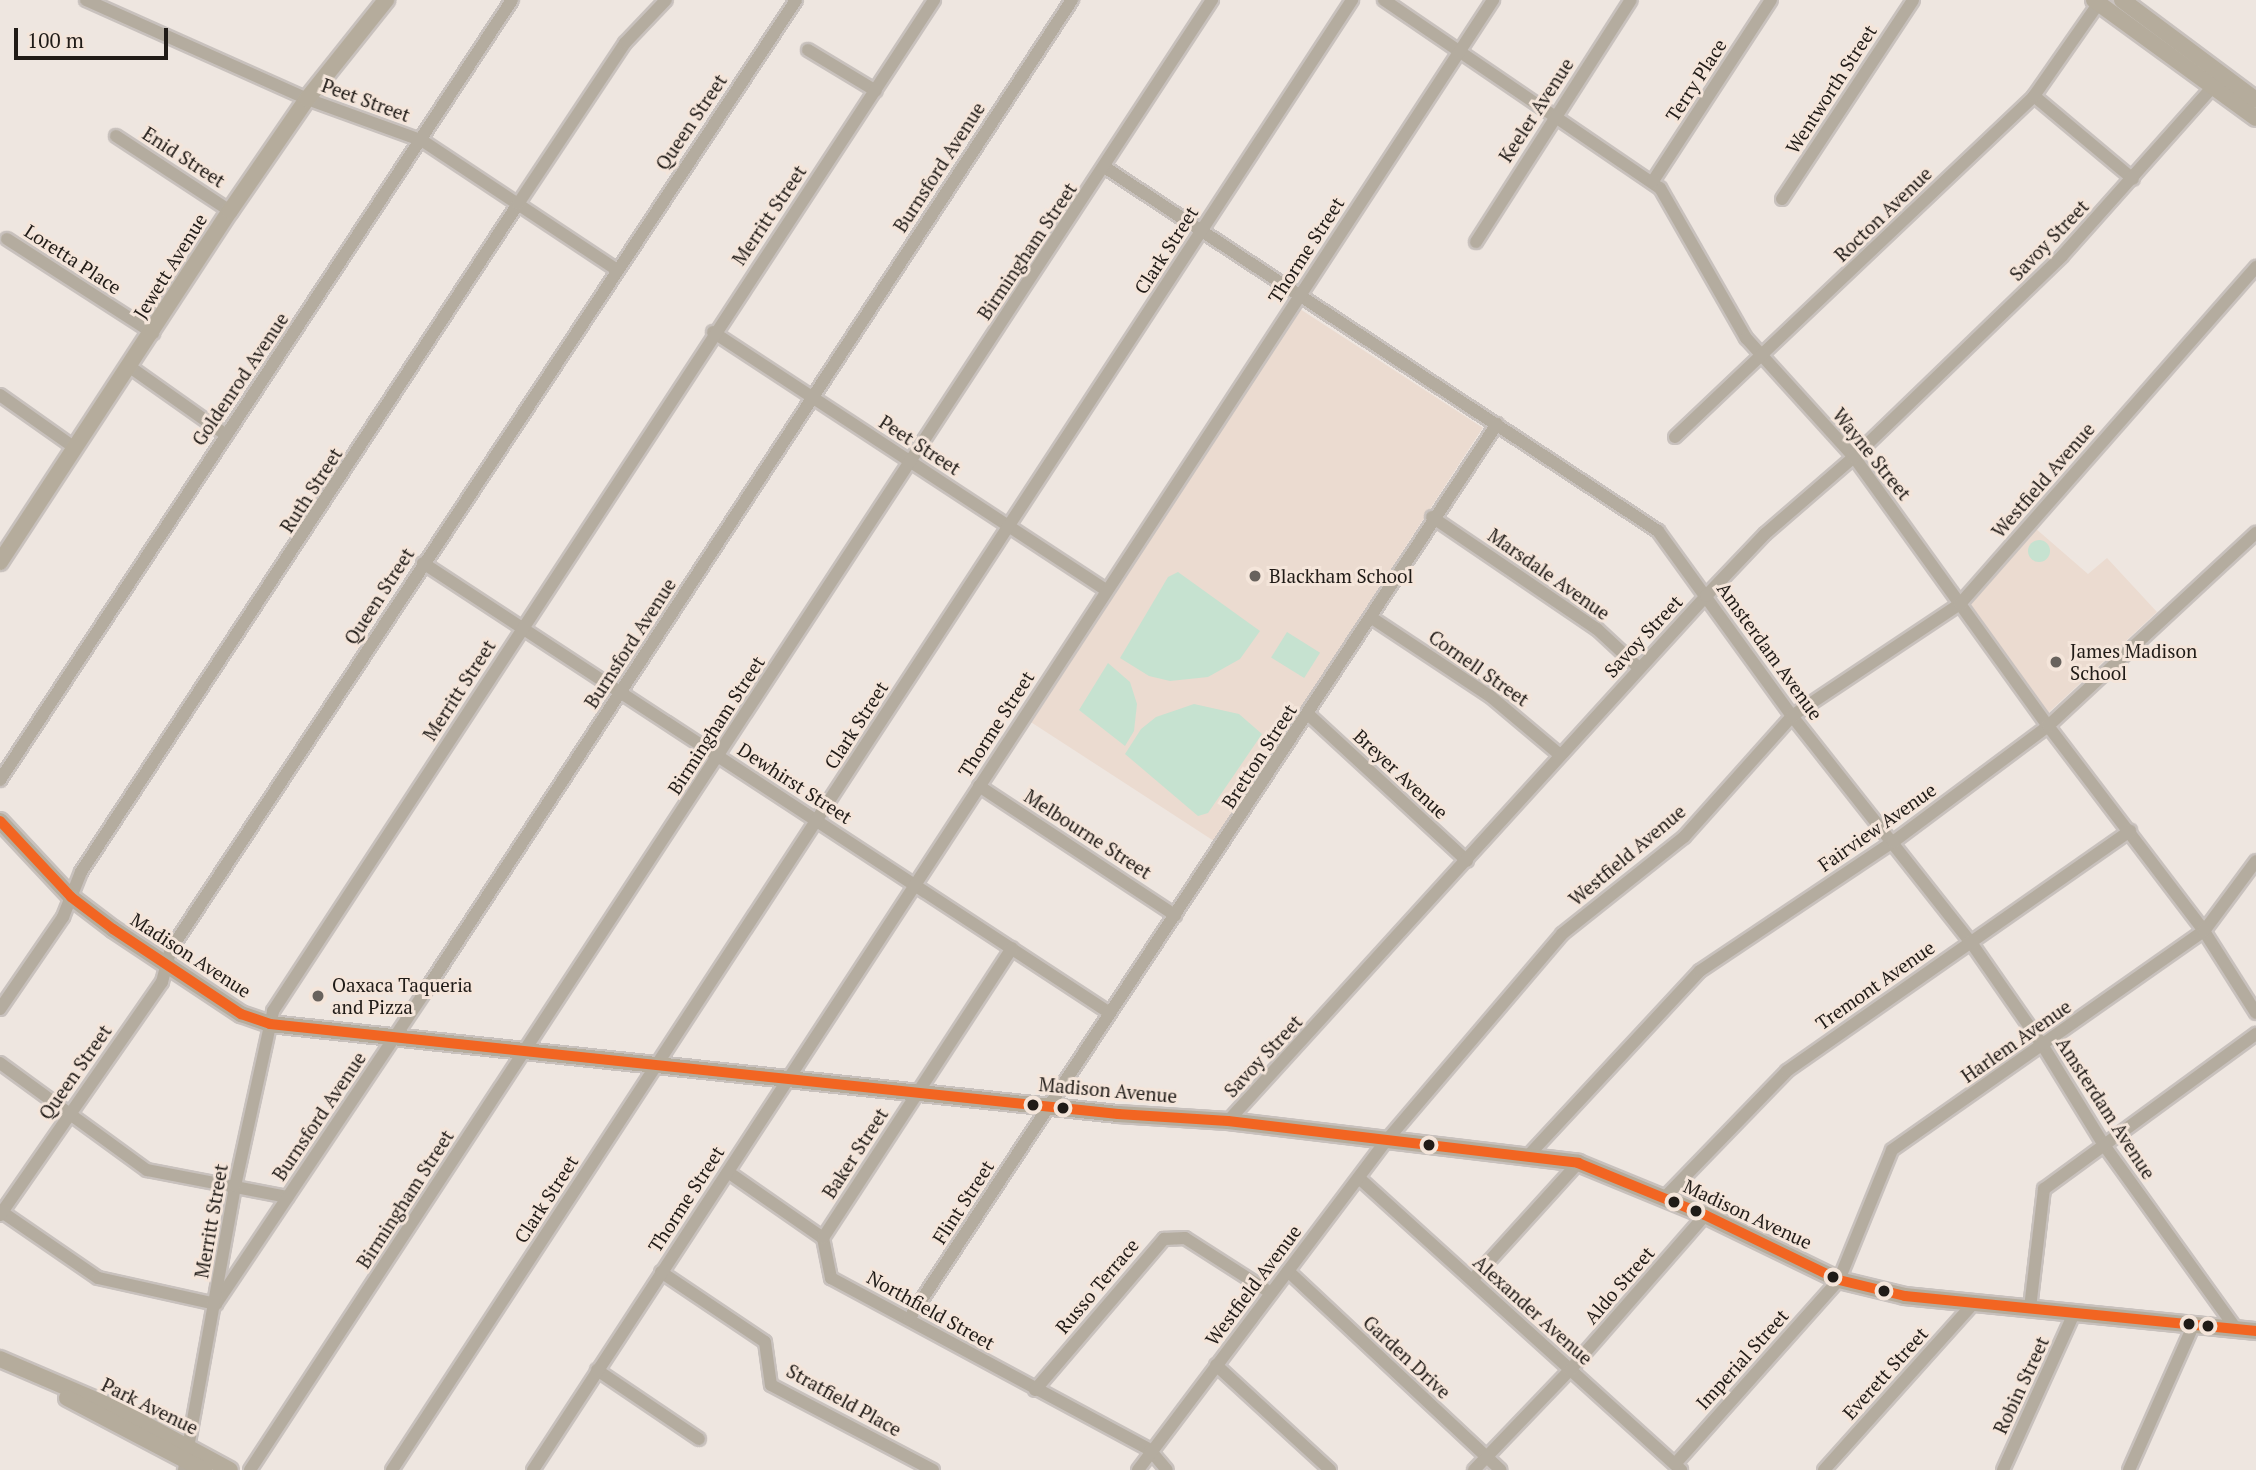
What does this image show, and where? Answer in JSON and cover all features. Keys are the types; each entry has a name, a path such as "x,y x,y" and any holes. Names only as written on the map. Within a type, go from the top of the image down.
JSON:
{"main road":[{"name":"Jewett Avenue","path":"0,562 153,333 230,211 307,99 386,0"},
{"path":"2122,0 2218,81 2256,118"},
{"path":"2098,1 2218,81 2256,100"},
{"name":"Madison Avenue","path":"0,821 71,897 166,965 241,1014 270,1024 1049,1107 1228,1121 1578,1163 1705,1215 1839,1280 1905,1296 2030,1308 2073,1316 2256,1331"},
{"name":"Park Avenue","path":"0,1359 49,1384 119,1410 204,1470"},
{"name":"Park Avenue","path":"186,1459 230,1470"}],"street":[{"name":"Peet Street","path":"86,0 307,99 423,141 616,269"},
{"name":"Goldenrod Avenue","path":"0,780 423,141 512,0"},
{"name":"Ruth Street","path":"0,1009 63,917 81,872 518,204 625,43 666,0"},
{"name":"Queen Street","path":"1,1213 162,982 171,949 616,269 796,0"},
{"name":"Merritt Street","path":"186,1459 216,1304 235,1186 270,1024 282,994 713,332 876,91 934,0"},
{"name":"Burnsford Avenue","path":"216,1304 395,1037 1072,0"},
{"name":"Birmingham Street","path":"250,1470 910,461 1106,168 1212,0"},
{"name":"Clark Street","path":"392,1470 1352,0"},
{"name":"Wayne Street","path":"1384,0 1653,181 1761,358 1854,457 2048,726 2204,931 2256,1013"},
{"name":"Thorme Street","path":"533,1470 1493,0"},
{"name":"Keeler Avenue","path":"1476,242 1554,116 1631,0"},
{"name":"Terry Place","path":"1653,181 1771,0"},
{"name":"Wentworth Street","path":"1782,198 1913,0"},
{"name":"Rocton Avenue","path":"1675,437 2034,96 2098,1"},
{"path":"808,50 876,91"},
{"name":"Savoy Street","path":"1228,1121 1467,861 1639,668 1765,534 1854,457 2062,257 2218,81"},
{"path":"2034,96 2133,179"},
{"name":"Enid Street","path":"116,136 230,211"},
{"name":"Amsterdam Avenue","path":"1106,168 1658,531 1792,716 1970,941 2043,1046 2104,1144 2236,1329"},
{"name":"Loretta Place","path":"7,239 153,333"},
{"name":"Westfield Avenue","path":"1138,1470 1150,1450 1387,1141 1562,934 1684,837 1792,716 1960,604 2256,267"},
{"name":"Peet Street","path":"713,332 1106,590"},
{"path":"130,367 226,435"},
{"path":"0,395 75,448"},
{"name":"Bretton Street","path":"1049,1107 1372,618 1432,517 1497,424"},
{"name":"Marsdale Avenue","path":"1432,517 1597,629 1639,668"},
{"name":"Fairview Avenue","path":"1527,1157 1700,971 1893,842 2048,726 2256,533"},
{"name":"Dewhirst Street","path":"424,563 524,626 1110,1013"},
{"name":"Cornell Street","path":"1372,618 1490,696 1560,755"},
{"name":"Breyer Avenue","path":"1309,715 1467,861"},
{"name":"Melbourne Street","path":"979,786 1175,915"},
{"name":"Tremont Avenue","path":"1665,1198 1787,1071 2130,831"},
{"name":"Harlem Avenue","path":"1839,1280 1892,1150 2204,931 2256,861"},
{"name":"Baker Street","path":"823,1238 1012,948"},
{"path":"2030,1308 2044,1189 2256,1034"},
{"path":"0,1063 147,1170 287,1197"},
{"name":"Flint Street","path":"909,1319 1049,1107"},
{"path":"1472,1280 1578,1163"},
{"path":"728,1172 823,1238"},
{"name":"Alexander Avenue","path":"1359,1178 1678,1467"},
{"path":"1,1213 97,1278 216,1304"},
{"name":"Aldo Street","path":"1474,1470 1570,1370 1705,1215"},
{"name":"Northfield Street","path":"823,1238 831,1278 1150,1450"},
{"name":"Russo Terrace","path":"1035,1390 1164,1239 1185,1238 1272,1293"},
{"name":"Garden Drive","path":"1287,1271 1501,1470"},
{"name":"Stratfield Place","path":"661,1272 765,1342 771,1385 933,1470"},
{"name":"Imperial Street","path":"1678,1467 1839,1280"},
{"name":"Everett Street","path":"1824,1470 1975,1302"},
{"name":"Robin Street","path":"2003,1470 2073,1316"},
{"path":"2129,1470 2193,1325"},
{"path":"1216,1364 1330,1470"},
{"path":"597,1370 699,1439"},
{"path":"1150,1450 1167,1470"}],"shaded area":[{"name":"Blackham School","path":"1300,309 1483,428 1214,841 1031,722"},
{"name":"James Madison School","path":"2035,528 2088,574 2107,558 2157,612 2048,713 1968,605"}],"green space":[{"path":"2039,540 2047,543 2050,551 2047,559 2039,562 2031,559 2028,551 2031,543"},
{"path":"1178,572 1260,631 1240,659 1208,677 1170,681 1149,676 1120,658 1168,577"},
{"path":"1287,632 1320,653 1304,678 1271,657"},
{"path":"1108,663 1130,682 1137,704 1134,731 1125,746 1079,710"},
{"path":"1194,704 1239,714 1262,734 1208,813 1198,816 1125,754 1141,729 1156,717"}],"transit line":[{"path":"0,821 71,897 113,929 241,1014 270,1024 1118,1114 1228,1121 1578,1163 1705,1215 1839,1280 1905,1296 2256,1331"}],"place":[{"name":"Blackham School","path":"1255,576"},
{"name":"James Madison School","path":"2056,662"},
{"name":"Oaxaca Taqueria and Pizza","path":"318,996"}]}
